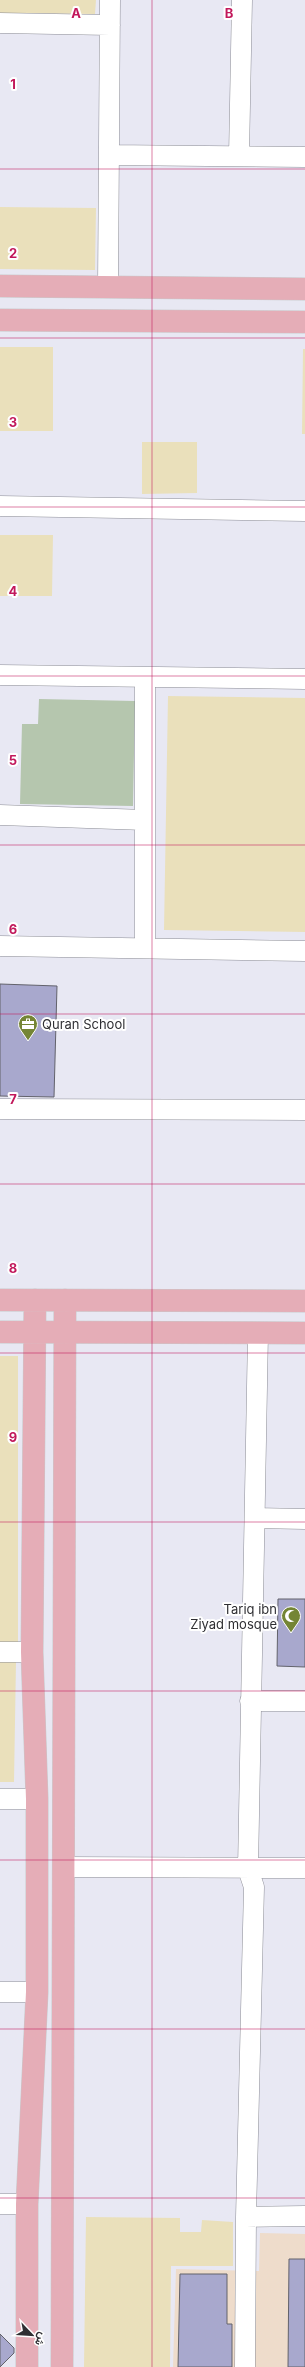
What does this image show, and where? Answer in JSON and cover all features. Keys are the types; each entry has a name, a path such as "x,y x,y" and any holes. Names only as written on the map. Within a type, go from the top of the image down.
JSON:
{"main road":[{"path":"0,286 305,289"},
{"path":"0,320 305,322"},
{"path":"0,1300 305,1301"},
{"path":"27,2367 27,2204 36,1992 37,1799 32,1652 35,1300"},
{"path":"62,2367 65,1300"},
{"path":"0,1332 305,1333"}],"street":[{"path":"108,287 110,0"},
{"path":"239,156 242,0"},
{"path":"0,23 110,25"},
{"path":"109,155 305,157"},
{"path":"0,506 305,511"},
{"path":"0,675 305,679"},
{"path":"145,677 145,948"},
{"path":"0,815 145,820"},
{"path":"0,946 305,951"},
{"path":"0,1109 305,1110"},
{"path":"245,2367 246,2217 254,1886 248,1868 250,1700 258,1333"},
{"path":"255,1518 305,1518"},
{"path":"0,1652 32,1652"},
{"path":"250,1700 305,1701"},
{"path":"0,1799 37,1799"},
{"path":"64,1868 305,1868"},
{"path":"0,1992 36,1992"},
{"path":"0,2204 27,2204"},
{"path":"246,2217 305,2216"}],"shaded area":[{"path":"260,2233 305,2234 305,2367 173,2367 176,2269 259,2271"}],"green space":[{"path":"39,699 135,701 133,806 20,804 22,724 38,724"}],"sand":[{"path":"0,0 96,0 95,14 0,13"},
{"path":"0,207 96,208 95,270 0,269"},
{"path":"0,347 53,347 53,431 0,431"},
{"path":"303,349 305,349 305,434 302,434"},
{"path":"142,442 197,442 197,493 142,494"},
{"path":"0,535 53,535 52,596 0,596"},
{"path":"168,696 305,698 305,932 164,930"},
{"path":"0,1356 18,1356 18,1644 0,1644"},
{"path":"0,1662 16,1662 14,1782 0,1782"},
{"path":"86,2217 180,2218 180,2232 201,2232 202,2220 233,2222 233,2266 171,2266 170,2367 84,2367"}],"building":[{"name":"Quran School","path":"0,984 57,986 54,1097 0,1096"},
{"name":"Tariq ibn Ziyad mosque","path":"278,1599 305,1599 305,1667 277,1666"},
{"path":"289,2259 305,2259 305,2367 288,2367"},
{"path":"180,2274 227,2274 227,2324 232,2324 232,2367 178,2367"},
{"path":"0,2334 14,2348 14,2353 0,2367"}],"place":[{"name":"Quran School","path":"28,1041"},
{"name":"Tariq ibn Ziyad mosque","path":"291,1633"}]}
